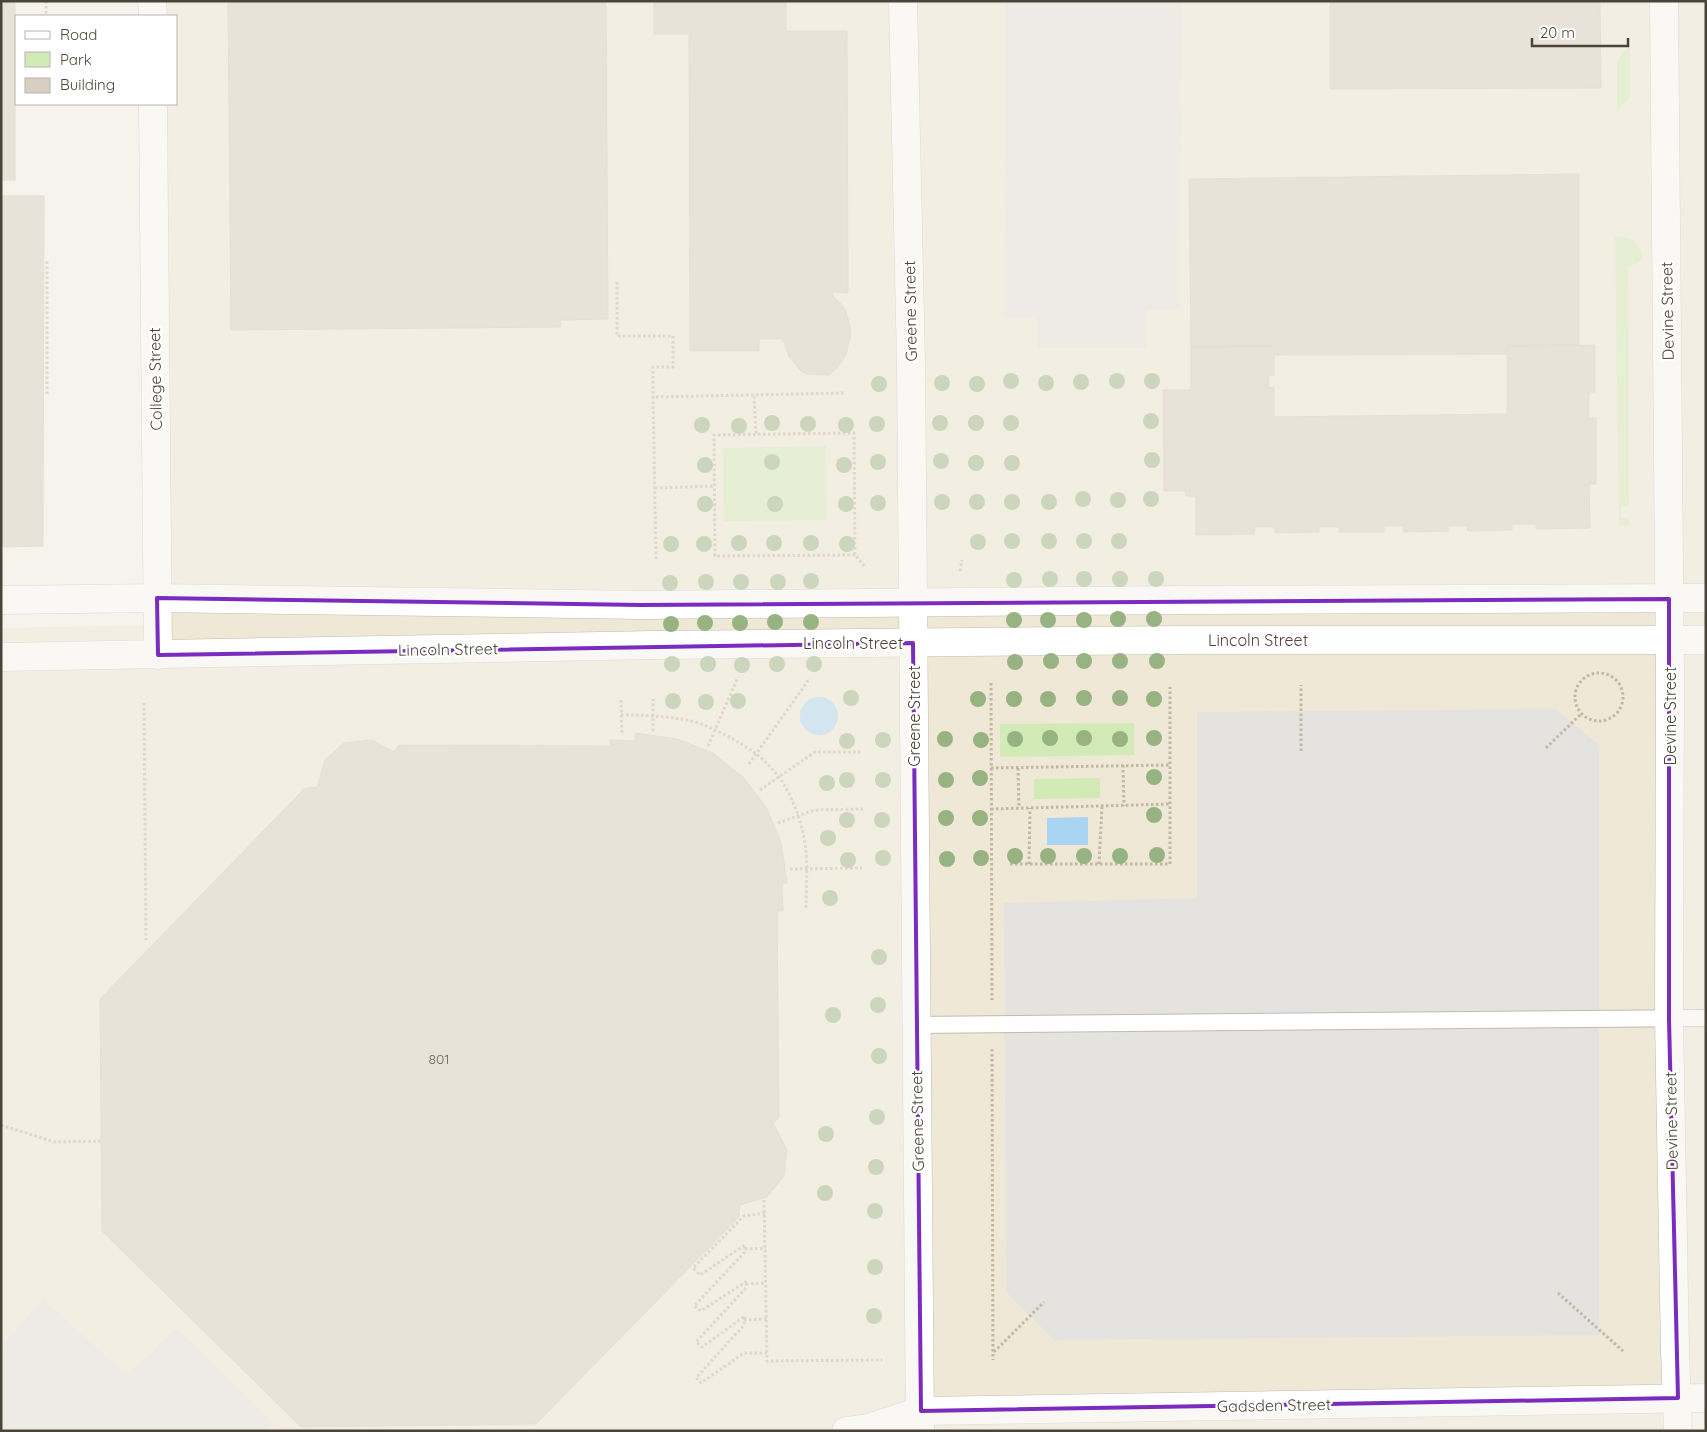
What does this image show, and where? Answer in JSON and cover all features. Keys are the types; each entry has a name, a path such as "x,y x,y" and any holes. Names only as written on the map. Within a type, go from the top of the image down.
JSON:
{"street":[{"path":"152,1 153,15"},
{"name":"Greene Street","path":"903,1 911,362 920,1421"},
{"name":"Devine Street","path":"1664,1 1670,640 1669,1019 1678,1431"},
{"name":"College Street","path":"153,105 158,655"},
{"path":"1,600 157,598 641,605 1706,598"},
{"name":"Lincoln Street","path":"1,657 654,645 1183,640 1706,640"},
{"name":"Gadsden Street","path":"846,1431 920,1421 1706,1398"}],"lane":[{"path":"916,1025 1706,1018"}],"path":[{"path":"46,1 46,15"},
{"path":"47,261 47,394"},
{"path":"617,282 617,336 673,336 673,367 653,367 656,559"},
{"path":"653,398 846,393"},
{"path":"754,396 756,434"},
{"path":"855,555 716,556 714,435 854,433 855,555 866,568"},
{"path":"655,488 714,486"},
{"path":"960,571 962,560"},
{"path":"1603,673 1616,680 1621,687 1623,695 1619,710 1613,716 1598,721 1590,719 1582,713 1575,702 1575,694 1577,686 1582,680 1588,675 1603,673"},
{"path":"708,746 738,678"},
{"path":"749,764 810,678"},
{"path":"1301,750 1302,686"},
{"path":"1010,864 1170,864 1170,687"},
{"path":"653,699 653,731"},
{"path":"621,700 622,734"},
{"path":"144,703 146,940"},
{"path":"1546,748 1582,713"},
{"path":"622,715 653,715 689,720 715,730 746,745 757,753 779,776 791,797 803,834 806,868 806,909"},
{"path":"760,790 815,752 863,752"},
{"path":"1123,765 1124,806"},
{"path":"991,768 1170,765"},
{"path":"1018,768 1018,808"},
{"path":"991,809 1170,804"},
{"path":"1099,864 1102,806"},
{"path":"1029,864 1030,808"},
{"path":"778,823 814,810 863,809"},
{"path":"790,869 862,868"},
{"path":"1,1125 54,1142 101,1141"},
{"path":"764,1200 767,1361 882,1360"},
{"path":"745,1249 745,1245 700,1275 693,1268 744,1216 765,1212"},
{"path":"745,1249 766,1248"},
{"path":"745,1249 745,1252 694,1306 701,1311 747,1281 746,1284 766,1283"},
{"path":"746,1284 746,1288 696,1342 702,1348 745,1316 744,1325 696,1378 702,1383 744,1352 767,1353"},
{"path":"1558,1293 1623,1351"},
{"path":"993,1353 1044,1302"},
{"path":"744,1320 767,1320"}],"highlighted area":[{"path":"157,598 641,605 1669,599 1669,1019 1678,1398 921,1411 913,643 158,655"}],"shaded area":[{"path":"154,1 1706,1 1706,1394 1666,1431 1,1431 1,628 161,625 155,105 178,105 178,15 154,15"},
{"path":"1005,1 1181,1 1180,310 1146,310 1146,348 1037,348 1037,317 1004,317"},
{"path":"1556,709 1599,745 1599,1335 1054,1340 1006,1292 1004,903 1197,898 1197,712"},
{"path":"43,1299 127,1375 177,1328 275,1424 259,1431 1,1431 1,1347"}],"green space":[{"path":"1630,43 1630,97 1617,111 1617,61"},
{"path":"1615,236 1632,240 1639,248 1642,256 1641,260 1634,265 1628,266 1629,506 1621,507 1621,518 1630,520 1629,526 1619,526"},
{"path":"826,446 827,520 724,521 723,448"},
{"path":"1134,723 1134,755 1000,757 1000,724"},
{"path":"1100,778 1100,798 1034,799 1034,779"}],"water":[{"path":"819,697 833,702 838,716 833,730 819,735 805,730 800,716 805,702"},
{"path":"1088,817 1088,845 1047,845 1047,818"}],"building":[{"path":"1,1 15,1 15,180 1,180"},
{"path":"228,1 606,1 608,319 560,320 561,327 231,330"},
{"path":"654,1 786,1 786,31 847,31 848,293 833,292 833,296 844,307 851,333 846,355 837,368 829,375 806,374 801,371 789,357 783,339 759,339 759,351 690,351 689,34 654,34"},
{"path":"1330,1 1600,1 1601,88 1330,89"},
{"path":"1579,174 1579,345 1507,346 1507,354 1274,355 1274,346 1191,347 1189,179"},
{"path":"1,196 44,196 43,546 1,547"},
{"path":"1595,345 1595,392 1589,392 1589,418 1596,418 1596,484 1589,484 1590,528 1536,529 1536,524 1512,524 1512,530 1468,531 1467,526 1448,526 1448,531 1403,532 1403,526 1384,526 1384,532 1339,532 1339,527 1319,527 1319,532 1275,533 1275,527 1255,527 1254,534 1196,535 1196,496 1186,496 1186,491 1164,491 1163,390 1191,390 1191,347 1274,346 1274,376 1269,375 1269,388 1274,387 1274,417 1507,414 1507,346"},
{"path":"635,733 677,739 713,753 743,777 766,807 781,842 787,883 782,883 783,911 777,911 779,1118 773,1123 787,1150 784,1176 767,1197 740,1205 739,1217 536,1424 301,1427 102,1231 100,999 305,788 317,787 325,760 344,743 372,740 394,752 399,745 610,746 610,740 635,741"}]}
